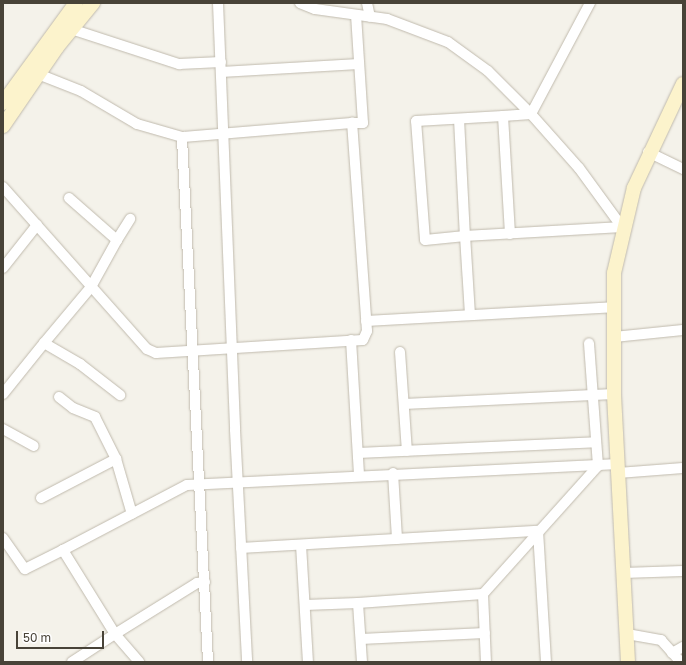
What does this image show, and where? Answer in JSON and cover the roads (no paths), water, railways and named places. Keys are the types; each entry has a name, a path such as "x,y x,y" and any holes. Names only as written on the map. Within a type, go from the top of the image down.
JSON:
{"street":[{"path":"3,103 76,3"},
{"path":"3,126 38,74 71,29 93,3"},
{"path":"218,3 247,662"},
{"path":"300,3 315,9 387,19 448,42 488,71 532,114 579,168 622,227"},
{"path":"367,3 370,17"},
{"path":"532,114 590,3"},
{"path":"38,74 81,91 137,124 182,137 363,123 356,15"},
{"path":"71,29 179,64 221,67 359,64"},
{"path":"628,662 614,394 614,273 622,227 648,152 683,84"},
{"path":"532,114 416,121 425,240 465,236 622,227"},
{"path":"503,116 510,234"},
{"path":"459,119 470,315"},
{"path":"3,187 147,349 156,353 195,352 363,340 367,331 352,123"},
{"path":"182,137 195,352 208,662"},
{"path":"648,152 683,169"},
{"path":"69,198 117,240"},
{"path":"3,394 91,287 130,218"},
{"path":"3,268 37,225"},
{"path":"366,320 613,307"},
{"path":"614,337 683,330"},
{"path":"351,340 359,475"},
{"path":"44,343 80,364 120,395"},
{"path":"486,662 483,594 598,466 589,343"},
{"path":"400,352 407,451"},
{"path":"404,404 614,394"},
{"path":"59,397 73,408 95,417 116,459 132,514"},
{"path":"3,429 34,446"},
{"path":"358,453 596,442"},
{"path":"40,498 116,459"},
{"path":"3,538 25,568 63,550 187,485 393,473 598,466 618,469 683,468"},
{"path":"393,473 397,539"},
{"path":"241,548 538,531"},
{"path":"538,531 546,662"},
{"path":"301,545 308,662"},
{"path":"63,550 115,634 139,662"},
{"path":"624,573 683,571"},
{"path":"72,662 196,583 205,582"},
{"path":"305,605 358,603 483,594"},
{"path":"358,603 362,662"},
{"path":"360,639 485,633"},
{"path":"627,634 661,640 681,662"},
{"path":"672,653 683,647"}]}
